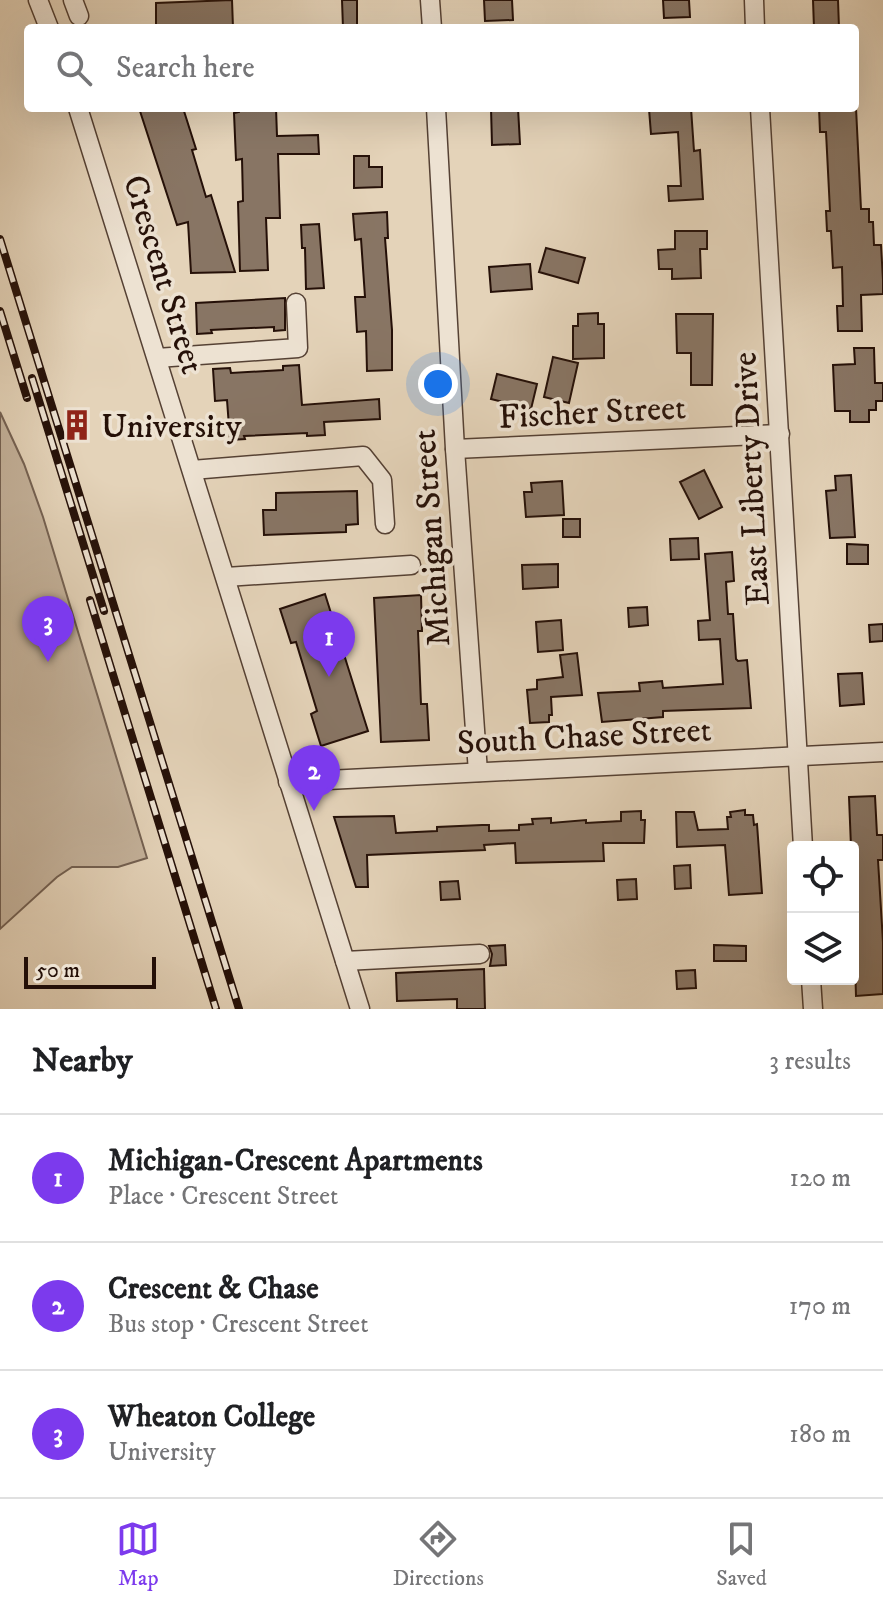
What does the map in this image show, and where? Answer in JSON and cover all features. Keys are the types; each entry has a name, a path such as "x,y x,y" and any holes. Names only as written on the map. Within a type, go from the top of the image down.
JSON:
{"street":[{"path":"38,0 47,24"},
{"path":"430,0 432,24"},
{"path":"754,0 755,24"},
{"name":"Crescent Street","path":"79,112 360,1009"},
{"name":"Michigan Street","path":"436,112 455,449 478,772"},
{"name":"East Liberty Drive","path":"760,112 803,841"},
{"path":"157,358 298,348 296,303"},
{"name":"Fischer Street","path":"455,449 780,434"},
{"path":"192,470 363,456 382,480 385,524"},
{"path":"226,577 411,565"},
{"name":"South Chase Street","path":"288,782 883,752"},
{"path":"345,961 480,954"},
{"path":"811,985 813,1009"}],"shaded area":[{"path":"0,412 24,464 43,517 147,858 118,867 72,867 0,929"}],"building":[{"path":"232,0 233,24 156,24 156,3"},
{"path":"342,0 357,0 357,24 343,24"},
{"path":"484,0 512,0 513,20 485,21"},
{"path":"663,0 689,0 690,17 664,18"},
{"path":"813,0 838,0 839,24 814,24"},
{"path":"140,112 184,112 206,197 211,195 235,272 191,273 188,222 177,225"},
{"path":"276,112 277,136 318,135 319,154 278,154 280,218 266,218 268,270 240,271 238,202 243,201 242,159 236,160 234,113"},
{"path":"491,112 518,112 520,144 492,145"},
{"path":"649,112 691,112 694,151 700,150 703,199 669,201 668,186 681,186 678,132 651,134"},
{"path":"819,112 856,112 861,209 869,209 874,245 881,245 883,280 883,294 861,295 862,331 838,331 837,306 843,306 842,267 833,268 831,231 827,231 826,211 830,211 826,132 820,132"},
{"path":"354,156 369,156 369,167 382,167 382,187 354,188"},
{"path":"387,212 388,238 385,238 392,370 367,371 366,331 357,332 355,297 365,297 361,239 355,240 353,214"},
{"path":"319,224 324,288 306,289 301,225"},
{"path":"675,231 707,231 707,249 700,249 701,278 672,279 672,269 659,269 658,250 675,249"},
{"path":"546,248 585,258 578,283 539,272"},
{"path":"530,264 532,289 491,292 489,267"},
{"path":"285,298 285,330 274,331 274,327 211,330 212,333 197,334 196,303"},
{"path":"598,313 598,324 604,324 604,358 573,359 573,326 578,326 578,314"},
{"path":"676,314 713,314 712,385 691,385 691,353 677,353"},
{"path":"854,348 874,348 875,383 883,383 883,401 876,401 876,410 869,410 869,422 850,422 850,411 835,411 833,365 855,364"},
{"path":"553,357 578,363 569,403 544,397"},
{"path":"299,365 302,405 379,399 380,419 324,422 325,435 244,436 245,439 230,440 227,400 215,401 213,369 230,368 231,373 283,370 283,366"},
{"path":"497,374 537,384 531,409 491,399"},
{"path":"704,470 722,507 699,519 680,482"},
{"path":"851,475 855,537 830,538 826,491 836,490 835,476"},
{"path":"562,481 564,515 526,517 524,492 532,492 531,483"},
{"path":"357,491 358,524 346,525 346,532 264,535 263,510 276,510 276,493"},
{"path":"563,519 580,519 580,537 563,537"},
{"path":"698,538 699,559 671,560 670,539"},
{"path":"847,544 868,545 868,564 847,564"},
{"path":"732,552 734,581 726,582 728,614 733,614 736,659 747,660 751,708 663,711 663,717 602,722 598,693 640,691 639,683 662,681 663,688 723,684 720,639 699,640 698,621 710,620 705,554"},
{"path":"558,564 558,587 523,589 522,565"},
{"path":"325,594 368,731 321,746 311,714 317,711 296,642 291,643 280,609"},
{"path":"421,595 422,631 418,631 421,704 427,704 429,740 381,742 374,598"},
{"path":"647,607 648,625 629,627 628,608"},
{"path":"561,620 563,650 538,652 536,622"},
{"path":"883,624 883,641 870,642 869,625"},
{"path":"577,653 582,695 551,697 552,715 549,715 549,722 530,723 527,690 537,689 537,680 563,677 560,655"},
{"path":"862,673 864,704 840,706 838,674"},
{"path":"875,796 877,835 883,835 883,860 878,860 883,994 856,996 856,985 859,985 859,841 851,841 849,797"},
{"path":"745,810 745,815 753,815 754,825 757,824 762,893 729,895 725,845 677,847 676,812 694,812 698,830 728,829 730,812"},
{"path":"641,811 641,820 645,820 644,843 603,843 604,861 516,863 515,843 484,845 485,850 367,855 368,887 356,887 334,817 394,816 396,833 482,825 489,825 489,831 519,830 519,825 533,824 532,819 551,818 551,823 621,821 621,812"},
{"path":"690,865 691,888 675,889 674,866"},
{"path":"636,879 637,899 618,900 617,880"},
{"path":"458,881 460,899 441,900 440,882"},
{"path":"505,945 506,965 490,966 492,954 489,946"},
{"path":"714,945 746,946 746,961 714,961"},
{"path":"484,969 485,1009 457,1009 457,999 397,1001 396,973"},
{"path":"695,970 696,988 677,989 676,971"}],"railway":[{"path":"0,239 239,1009"},
{"path":"0,311 27,398"},
{"path":"32,378 104,611"},
{"path":"90,600 216,1009"}],"place":[{"name":"University","path":"77,425"},
{"name":"Wheaton College","path":"48,662"},
{"name":"Michigan-Crescent Apartments","path":"329,677"},
{"name":"Crescent & Chase","path":"314,811"}]}
